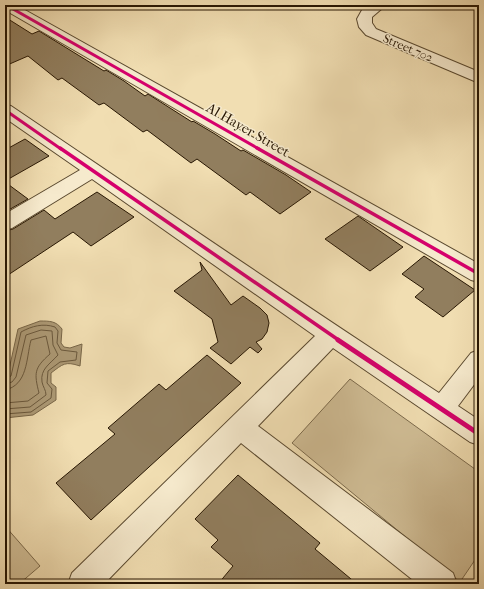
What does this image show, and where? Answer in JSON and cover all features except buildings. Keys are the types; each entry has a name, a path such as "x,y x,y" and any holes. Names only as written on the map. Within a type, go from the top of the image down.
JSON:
{"street":[{"name":"Al Hayer Street","path":"6,5 479,274"},
{"name":"Street 702","path":"379,5 367,12 364,17 366,27 371,32 479,78"},
{"path":"5,110 331,335 479,434"},
{"path":"5,223 94,170"},
{"path":"83,584 331,335"},
{"path":"442,408 479,360"},
{"path":"240,427 442,584"}],"shaded area":[{"path":"350,379 479,472 479,554 460,582 292,443"},
{"path":"5,526 40,566 19,584 5,584"}],"water":[{"path":"40,321 52,322 60,326 62,329 61,343 64,347 70,348 82,344 80,366 64,364 51,373 51,383 56,387 56,400 33,415 5,418 5,376 8,374 18,329"}],"cycle path":[{"path":"6,5 479,274"},
{"path":"5,110 331,335 479,434"}]}
